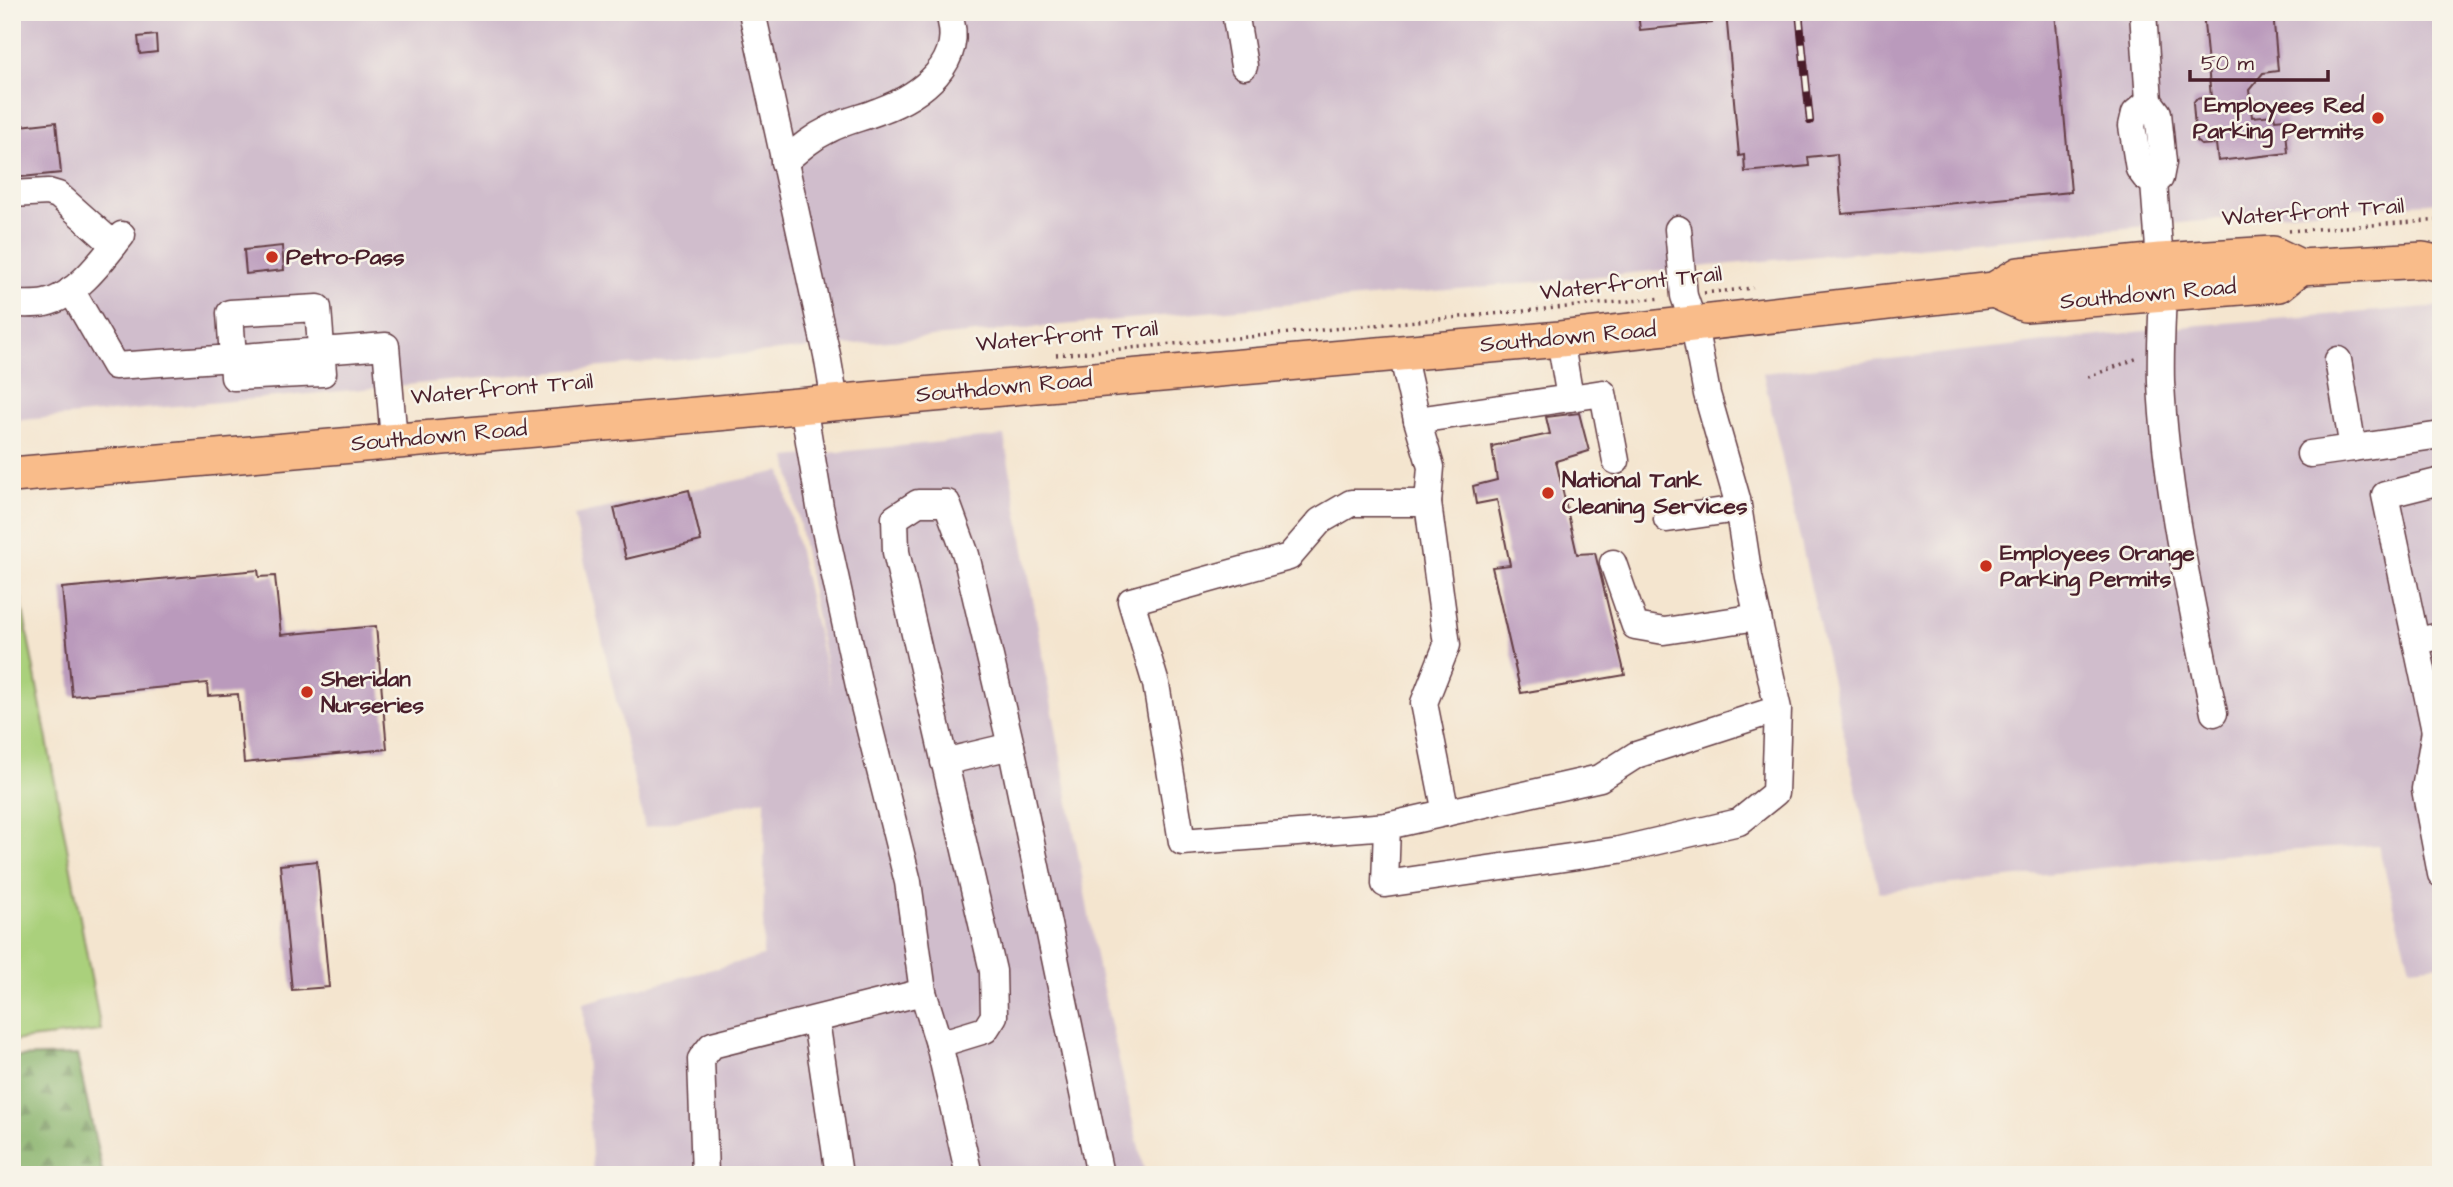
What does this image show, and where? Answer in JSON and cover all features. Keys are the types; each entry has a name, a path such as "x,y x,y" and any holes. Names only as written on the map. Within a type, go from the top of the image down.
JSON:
{"main road":[{"name":"Southdown Road","path":"12,475 1560,339 1689,310 1994,290 2025,304 2273,254 2300,267 2423,260 2441,264"}],"lane":[{"path":"752,12 827,355 819,403 820,507 859,686 908,882 923,992 939,1044 969,1175"},
{"path":"784,162 829,129 894,105 926,85 941,70 951,54 948,12"},
{"path":"1235,12 1244,66"},
{"path":"2143,12 2149,101 2137,109 2132,126 2139,169 2154,183 2161,276 2161,381 2169,467 2182,553 2214,713"},
{"path":"12,194 48,192 58,195 118,240 97,267 71,290 47,303 12,304"},
{"path":"1388,826 1385,884 1619,850 1740,822 1775,793 1778,709 1738,509 1707,394 1689,310 1678,229"},
{"path":"71,290 115,366 232,350"},
{"path":"318,308 321,344 323,373 234,377 230,313 318,308"},
{"path":"1560,339 1570,398"},
{"path":"321,344 386,346 394,440"},
{"path":"1402,352 1431,467 1428,503 1447,645 1424,703 1446,813"},
{"path":"2339,360 2353,447"},
{"path":"1417,420 1603,393 1616,461"},
{"path":"2310,454 2441,435"},
{"path":"2441,481 2385,495 2428,639 2438,730 2425,789 2441,874"},
{"path":"939,1044 985,1030 994,1016 993,971 896,552 895,518 918,503 947,503 966,555 1011,746 1100,1175"},
{"path":"1428,503 1351,503 1320,521 1289,557 1131,601 1156,684 1182,842 1388,826 1600,778 1636,755 1778,709"},
{"path":"1667,519 1738,509"},
{"path":"1613,563 1635,626 1664,631 1758,617"},
{"path":"944,761 1011,746"},
{"path":"705,1175 701,1059 712,1045 923,992"},
{"path":"816,1021 839,1175"}],"path":[{"name":"Waterfront Trail","path":"2276,232 2441,220"},
{"name":"Waterfront Trail","path":"1050,355 1689,310 1753,288"},
{"path":"2088,377 2162,348"}],"shaded area":[{"path":"12,12 2441,12 2441,202 2312,211 12,421"},
{"path":"2441,306 2441,964 2410,967 2378,845 2222,855 1879,892 1763,373 2200,325"},
{"path":"1004,436 1099,972 1145,1175 593,1175 583,1003 763,956 765,799 645,828 574,515 781,471 831,694 787,457"}],"green space":[{"path":"12,551 101,1031 12,1041"},
{"path":"77,1055 103,1175 12,1175 12,1057"}],"building":[{"path":"1638,12 1712,12 1712,23 1640,30"},
{"path":"1726,12 2055,12 2071,192 1842,214 1837,154 1808,157 1809,166 1745,172 1744,155 1739,156"},
{"path":"2203,12 2273,12 2278,71 2263,73 2249,90 2252,117 2274,115 2275,120 2285,119 2288,153 2218,161 2216,144 2201,145 2196,141 2193,103 2196,99 2211,97"},
{"path":"156,35 157,52 140,54 138,37"},
{"path":"56,122 61,173 12,178 12,127"},
{"path":"282,246 284,270 246,274 244,250"},
{"path":"1579,413 1589,451 1556,461 1577,554 1595,553 1625,675 1521,693 1492,567 1510,565 1497,500 1476,504 1473,486 1497,480 1492,446 1550,434 1546,417"},
{"path":"689,490 701,541 626,559 614,508"},
{"path":"258,570 259,577 275,576 281,635 376,626 387,749 244,763 238,694 208,696 207,683 72,696 62,588"},
{"path":"317,861 329,987 292,990 280,865"}],"railway":[{"path":"1799,12 1810,121"}],"place":[{"name":"Employees Red Parking Permits","path":"2378,118"},
{"name":"Petro-Pass","path":"272,257"},
{"name":"National Tank Cleaning Services","path":"1548,493"},
{"name":"Employees Orange Parking Permits","path":"1986,566"},
{"name":"Sheridan Nurseries","path":"307,692"}]}
